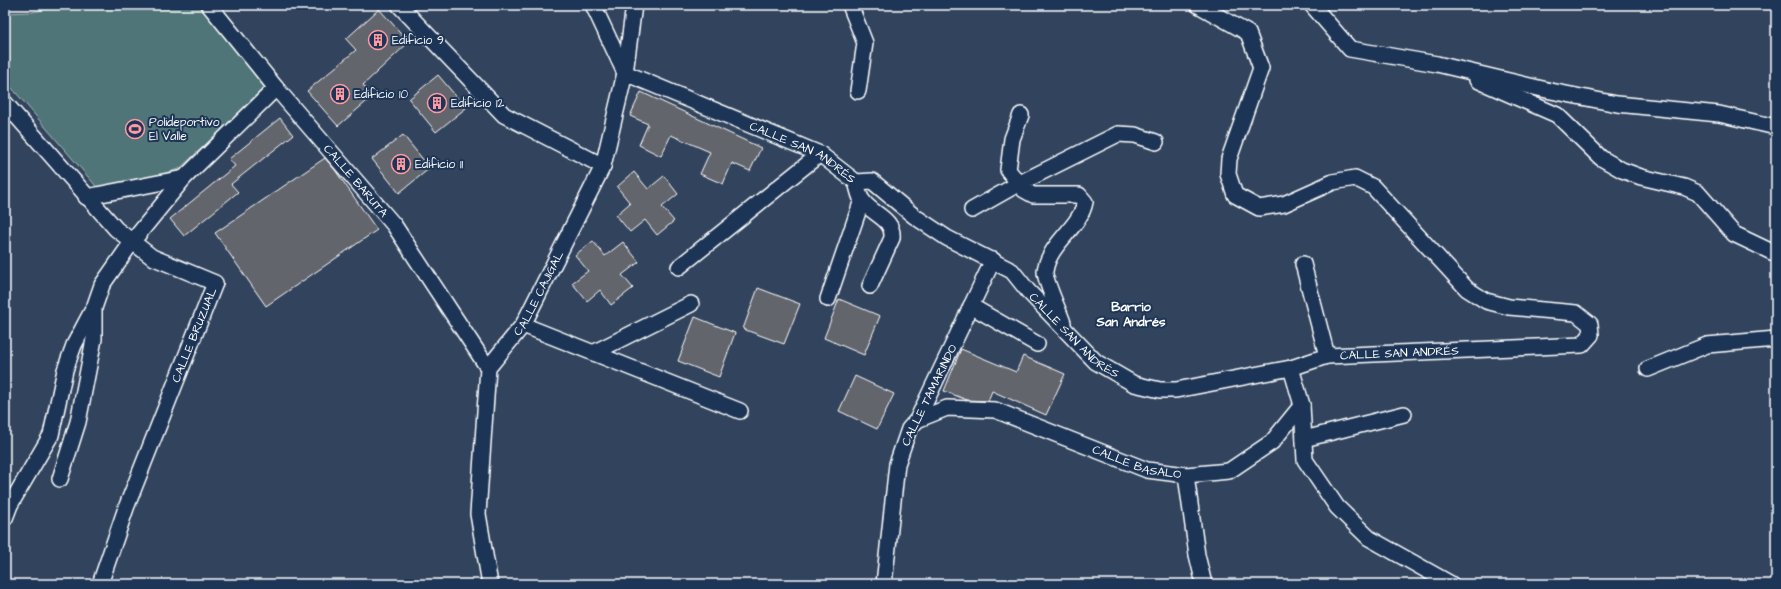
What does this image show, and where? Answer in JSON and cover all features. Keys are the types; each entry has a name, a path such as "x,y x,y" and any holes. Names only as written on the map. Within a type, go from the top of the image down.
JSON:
{"street":[{"name":"CALLE BARUTA","path":"209,5 276,88 394,225 488,368"},
{"path":"399,5 504,115 603,166"},
{"path":"593,5 625,73"},
{"name":"CALLE CAJIGAL","path":"488,368 523,325 603,166 625,73 634,5"},
{"path":"850,5 865,44 858,92"},
{"name":"CALLE SAN ANDRÉS","path":"625,73 820,154 856,182 872,181 914,216 947,238 1012,270 1028,291 1096,362 1129,382 1145,388 1176,390 1291,368 1327,356 1582,345 1591,335 1590,324 1576,313 1509,307 1486,301 1467,288 1373,187 1355,178 1333,182 1284,204 1259,208 1235,195 1228,174 1229,159 1261,68 1248,32 1198,5"},
{"path":"1312,5 1350,49 1438,64 1551,91 1617,104 1719,114 1776,127"},
{"path":"1438,64 1557,115 1601,158 1622,170 1641,177 1684,187 1698,194 1734,234 1776,254"},
{"path":"5,518 10,505 51,435 65,370 74,345 94,308 102,285 132,242 184,178 276,88"},
{"name":"CALLE BRUZUAL","path":"5,103 86,197 116,229 152,257 215,283 126,508 100,584"},
{"path":"1021,115 1012,139 1008,170 1018,184 1033,196 1079,195 1085,202 1083,211 1052,250 1045,272 1064,328"},
{"path":"972,210 1018,184 1118,134 1134,135 1156,142"},
{"path":"679,267 820,154"},
{"path":"86,197 184,178"},
{"path":"856,182 862,200 890,224 893,231 892,238 870,286"},
{"path":"828,299 862,200"},
{"name":"CALLE TAMARINDO","path":"884,584 897,464 910,429 917,420 993,260"},
{"path":"1302,264 1327,356"},
{"path":"593,353 692,304"},
{"path":"971,306 1037,344"},
{"path":"60,479 78,422 94,339 94,308"},
{"path":"523,325 740,411"},
{"path":"1648,369 1707,345 1776,339"},
{"path":"488,368 478,514 490,584"},
{"path":"1291,368 1302,405 1305,460 1336,507 1369,538 1451,584"},
{"name":"CALLE BASALO","path":"917,420 947,408 994,410 1146,470 1186,475 1229,471 1272,442 1302,405"},
{"path":"1304,439 1404,414"},
{"path":"1186,475 1196,555 1204,584"}],"green space":[{"name":"Polideportivo El Valle","path":"70,5 201,5 266,89 179,169 101,192 5,80 5,13 32,12"}],"building":[{"path":"379,9 409,42 363,85 373,96 338,126 307,91 356,50 346,39"},
{"name":"Edificio 12","path":"438,75 466,108 436,132 409,99"},
{"path":"641,92 761,148 750,171 732,163 723,184 700,174 710,152 671,135 661,156 639,145 648,124 630,116"},
{"path":"280,118 293,135 231,184 238,192 184,236 170,219 235,166 229,159"},
{"name":"Edificio 11","path":"403,135 430,168 399,193 372,159"},
{"path":"325,158 377,230 266,306 215,233"},
{"path":"634,172 648,189 664,176 678,194 662,207 674,221 657,235 645,220 630,232 616,215 630,203 617,187"},
{"path":"593,241 605,256 623,242 639,262 622,275 633,288 611,305 600,290 587,301 572,283 588,271 575,255"},
{"path":"758,288 800,304 784,344 743,329"},
{"path":"839,299 880,316 864,355 824,338"},
{"path":"695,317 735,333 719,377 678,361"},
{"path":"961,349 1016,372 1023,356 1065,374 1046,415 992,391 988,401 967,400 944,391"},
{"path":"855,376 894,394 877,429 839,411"}],"place":[{"name":"Edificio 9","path":"378,40"},
{"name":"Edificio 10","path":"340,94"},
{"name":"Edificio 12","path":"437,103"},
{"name":"Polideportivo El Valle","path":"135,129"},
{"name":"Edificio 11","path":"401,164"}],"district":[{"name":"Barrio San Andrés","path":"1131,314"}]}
